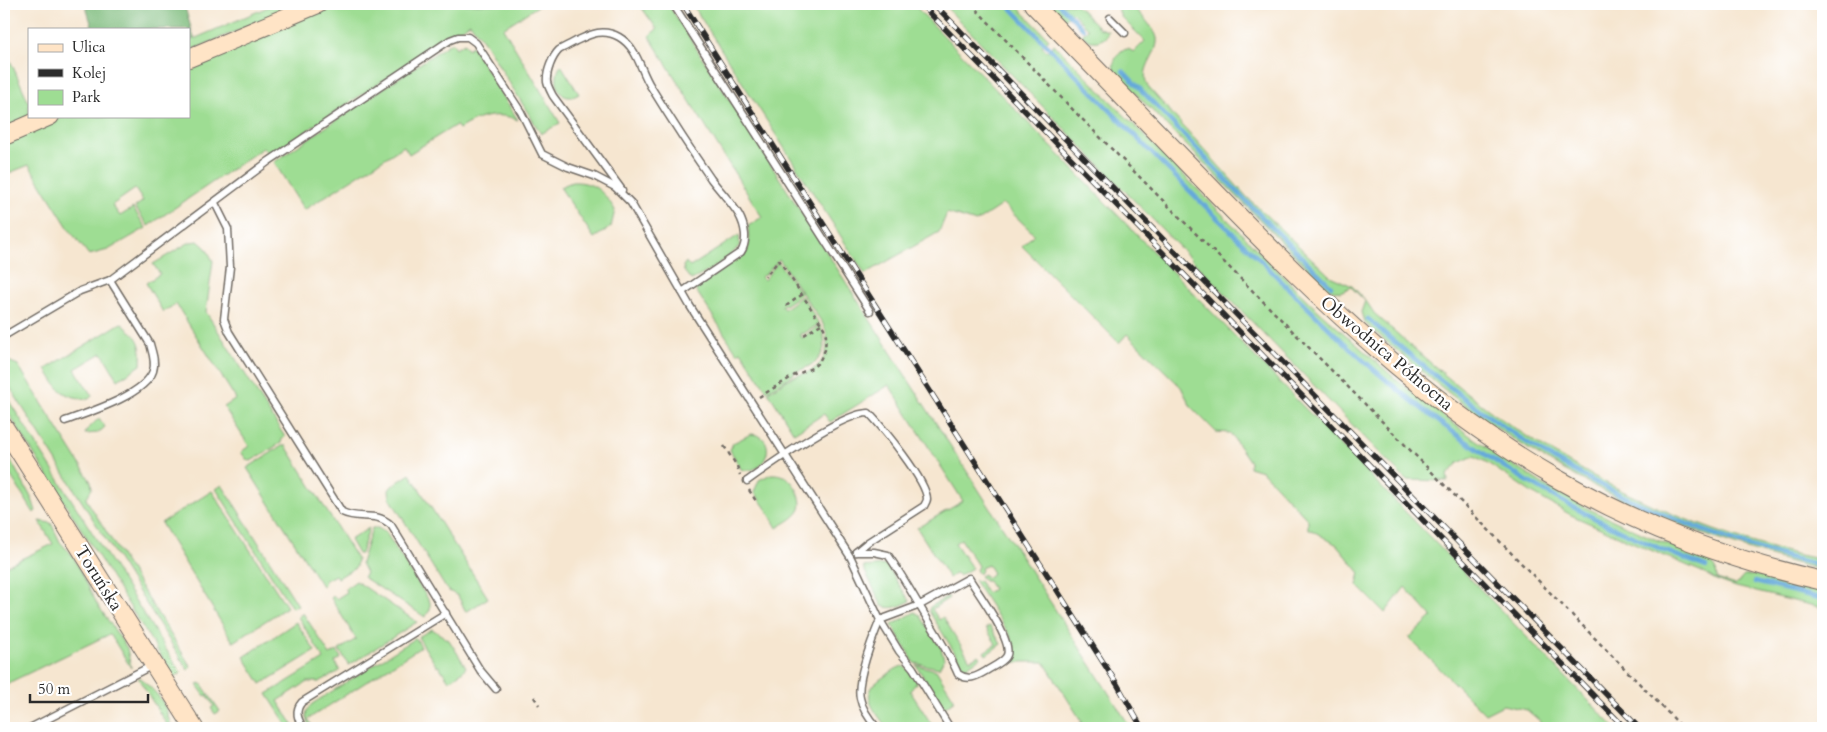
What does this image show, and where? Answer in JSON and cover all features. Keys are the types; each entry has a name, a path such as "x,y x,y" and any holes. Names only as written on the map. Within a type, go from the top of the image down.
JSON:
{"street":[{"path":"190,58 318,4"},
{"name":"Obwodnica Północna","path":"1033,4 1228,205 1321,297 1405,372 1472,424 1552,476 1656,528 1758,564 1823,581"},
{"path":"4,136 45,118"},
{"name":"Toruńska","path":"4,427 194,728"}],"lane":[{"path":"673,4 870,311"},
{"path":"1110,18 1126,33"},
{"path":"682,292 741,252 744,248 744,228 739,215 718,189 649,84 641,70 639,60 631,47 619,38 605,32 592,34 560,50 553,59 548,74 548,82 553,96 631,203 682,292 750,402 851,558 880,620 899,651 913,668 950,728"},
{"path":"4,336 80,291 110,280 269,161 450,40 463,36 472,39 476,43 496,70 530,128 542,154 615,187 631,203"},
{"path":"215,202 228,229 230,267 224,319 229,332 342,512 352,516 374,516 386,520 391,525 480,670 496,689"},
{"path":"65,422 140,389 153,371 154,355 150,344 110,280"},
{"path":"747,481 815,436 860,413 869,413 893,440 918,478 926,493 927,500 924,506 868,542 851,558"},
{"path":"856,552 874,552 888,555 903,576 920,605 943,643 958,674 965,678 971,678 984,672 1006,657 1006,641 1001,630 969,578 920,605 880,620"},
{"path":"303,728 297,711 298,706 302,702 446,613"},
{"path":"877,728 862,703 859,688 863,669 880,620"},
{"path":"30,728 154,665"}],"path":[{"path":"971,4 1683,728"},
{"path":"750,402 794,375 812,368 824,354 826,336 821,324 778,260 765,277"},
{"path":"786,306 802,294"},
{"path":"804,335 821,324"},
{"path":"534,697 538,705"}],"green space":[{"path":"85,4 184,4 194,38 190,40 190,28 93,28"},
{"path":"275,4 288,4 289,9 190,51 190,41"},
{"path":"330,4 541,4 503,28 560,123 541,134 485,43 470,23 270,155 263,148 148,226 135,207 143,201 135,189 112,205 120,216 133,208 146,228 108,250 89,255 71,232 29,165 4,175 4,142 60,118 190,118 190,64"},
{"path":"639,4 668,4 1131,728 1072,728 1082,722 1044,662 1014,662 1014,647 1011,637 974,580 979,581 987,593 993,589 988,581 984,581 980,576 984,574 986,578 993,573 988,565 981,568 982,571 979,574 976,570 978,566 961,539 955,543 972,568 959,576 956,573 949,578 917,528 963,501 889,385 830,422 824,414 794,433 768,392 791,378 816,367 824,357 827,337 823,324 779,259 761,277 764,280 778,262 801,294 781,306 784,309 802,296 819,324 800,334 802,338 820,325 824,342 820,356 810,366 794,372 794,374 767,391 741,351 737,353 695,289 746,253 749,245 748,226 762,217 649,36 657,29"},
{"path":"692,4 913,4 1615,728 1540,728 1540,721 1527,710 1503,705 1485,714 1409,638 1432,617 1405,587 1385,613 1357,585 1360,573 1337,545 1308,528 1308,520 1262,471 1249,467 1250,462 1230,433 1216,432 1191,407 1181,387 1127,334 1119,343 1022,246 1034,234 1003,204 976,222 947,213 939,232 865,274"},
{"path":"943,4 1015,4 1049,39 1042,46 1047,51 1054,44 1312,305 1398,381 1466,433 1546,486 1589,509 1652,538 1709,560 1716,568 1717,579 1736,585 1744,576 1755,575 1823,592 1823,608 1736,587 1716,580 1700,571 1571,515 1474,456 1458,463 1447,475 1448,481 1406,480"},
{"path":"1051,4 1076,4 1099,28 1108,31 1106,37 1097,41 1088,40 1082,35 1088,29 1072,12 1065,19"},
{"path":"1116,4 1131,4 1156,34 1157,44 1145,73 1148,87 1246,196 1330,276 1352,286 1366,301 1374,313 1462,389 1530,438 1609,484 1692,522 1779,550 1823,560 1823,570 1754,551 1687,528 1590,484 1507,435 1410,362 1364,322 1361,312 1365,301 1351,287 1340,292 1328,289 1118,76 1114,66 1119,53 1122,50 1128,49 1134,52 1145,41 1121,17"},
{"path":"452,42 456,48 464,43 468,49 472,46 518,120 502,116 487,117 473,121 459,129 456,125 409,154 404,146 304,210 274,162"},
{"path":"4,58 10,60 28,101 28,117 4,129"},
{"path":"561,65 579,94 566,97 559,90 557,78"},
{"path":"572,182 586,183 598,189 615,210 611,227 594,238 560,187"},
{"path":"739,235 740,245 730,255 710,270 691,280 684,271 683,266 686,262 690,267"},
{"path":"198,241 206,248 213,261 206,312 285,437 281,443 251,461 247,460 241,452 249,446 224,407 236,399 176,304 163,312 146,283 160,274 153,264 190,242"},
{"path":"121,323 136,337 140,345 141,365 118,380 102,353 75,369 92,396 89,399 73,397 62,392 46,369"},
{"path":"6,360 18,365 91,482 92,488 86,499 191,667 188,670 4,378 4,361"},
{"path":"4,393 181,673 174,677 4,406"},
{"path":"99,418 105,427 98,433 85,434 87,430"},
{"path":"751,434 760,436 765,442 767,448 766,456 757,468 750,470 741,469 730,450 733,443"},
{"path":"282,446 286,446 357,559 356,567 338,578 335,575 324,581 325,583 322,586 247,468"},
{"path":"7,460 11,461 32,499 36,511 34,513 4,465 4,462"},
{"path":"410,474 488,598 466,612 458,596 447,590 390,498 389,490 392,486"},
{"path":"771,474 786,477 796,488 801,502 801,507 797,514 777,528 754,492 759,480"},
{"path":"222,485 298,605 292,608 216,489"},
{"path":"212,491 287,607 233,642 161,523"},
{"path":"39,521 51,523 60,542 73,556 97,604 127,648 131,668 110,634 4,685 4,567 53,544"},
{"path":"369,528 361,554 358,554 350,540"},
{"path":"372,528 378,528 386,533 430,602 430,610 425,617 363,577 366,573 361,563"},
{"path":"886,565 910,601 896,607 882,606 863,567"},
{"path":"356,581 417,622 349,665 339,650 356,639 331,598 333,596 336,599 347,592 345,589"},
{"path":"948,596 949,598 932,609 939,620 943,617 970,660 979,655 981,657 967,667 963,666 929,611 930,607"},
{"path":"915,612 920,615 941,648 944,659 939,668 914,663 892,625"},
{"path":"303,613 330,655 337,651 341,658 335,662 340,671 319,682 307,682 278,701 295,728 289,728 267,694 324,659 298,617"},
{"path":"296,622 315,651 261,684 244,657"},
{"path":"990,626 1001,644 986,655 984,652 996,644 986,628"},
{"path":"432,629 449,640 466,667 449,681 439,666 437,667 418,637"},
{"path":"416,638 421,647 308,719 313,728 311,728 306,716 312,704"},
{"path":"916,665 936,670 955,700 945,707 939,703"},
{"path":"903,666 909,670 917,682 910,691 934,728 887,728 871,703 869,697 875,684 892,671"},
{"path":"138,678 148,685 161,700 173,728 169,728"},
{"path":"201,683 220,711 215,714 211,708 214,706 197,685"}],"waterway":[{"path":"1007,4 1156,157 1319,319 1364,361 1404,394 1484,454 1568,505 1658,548 1706,567"},
{"path":"1059,4 1083,29"},
{"path":"1123,71 1249,204 1331,286"},
{"path":"1368,319 1438,378 1486,415 1536,448 1593,481 1689,525 1755,548 1823,566"},
{"path":"1755,582 1823,599"}],"railway":[{"path":"683,4 1117,684 1142,728"},
{"path":"921,4 1625,728"},
{"path":"934,4 1639,728"}]}
